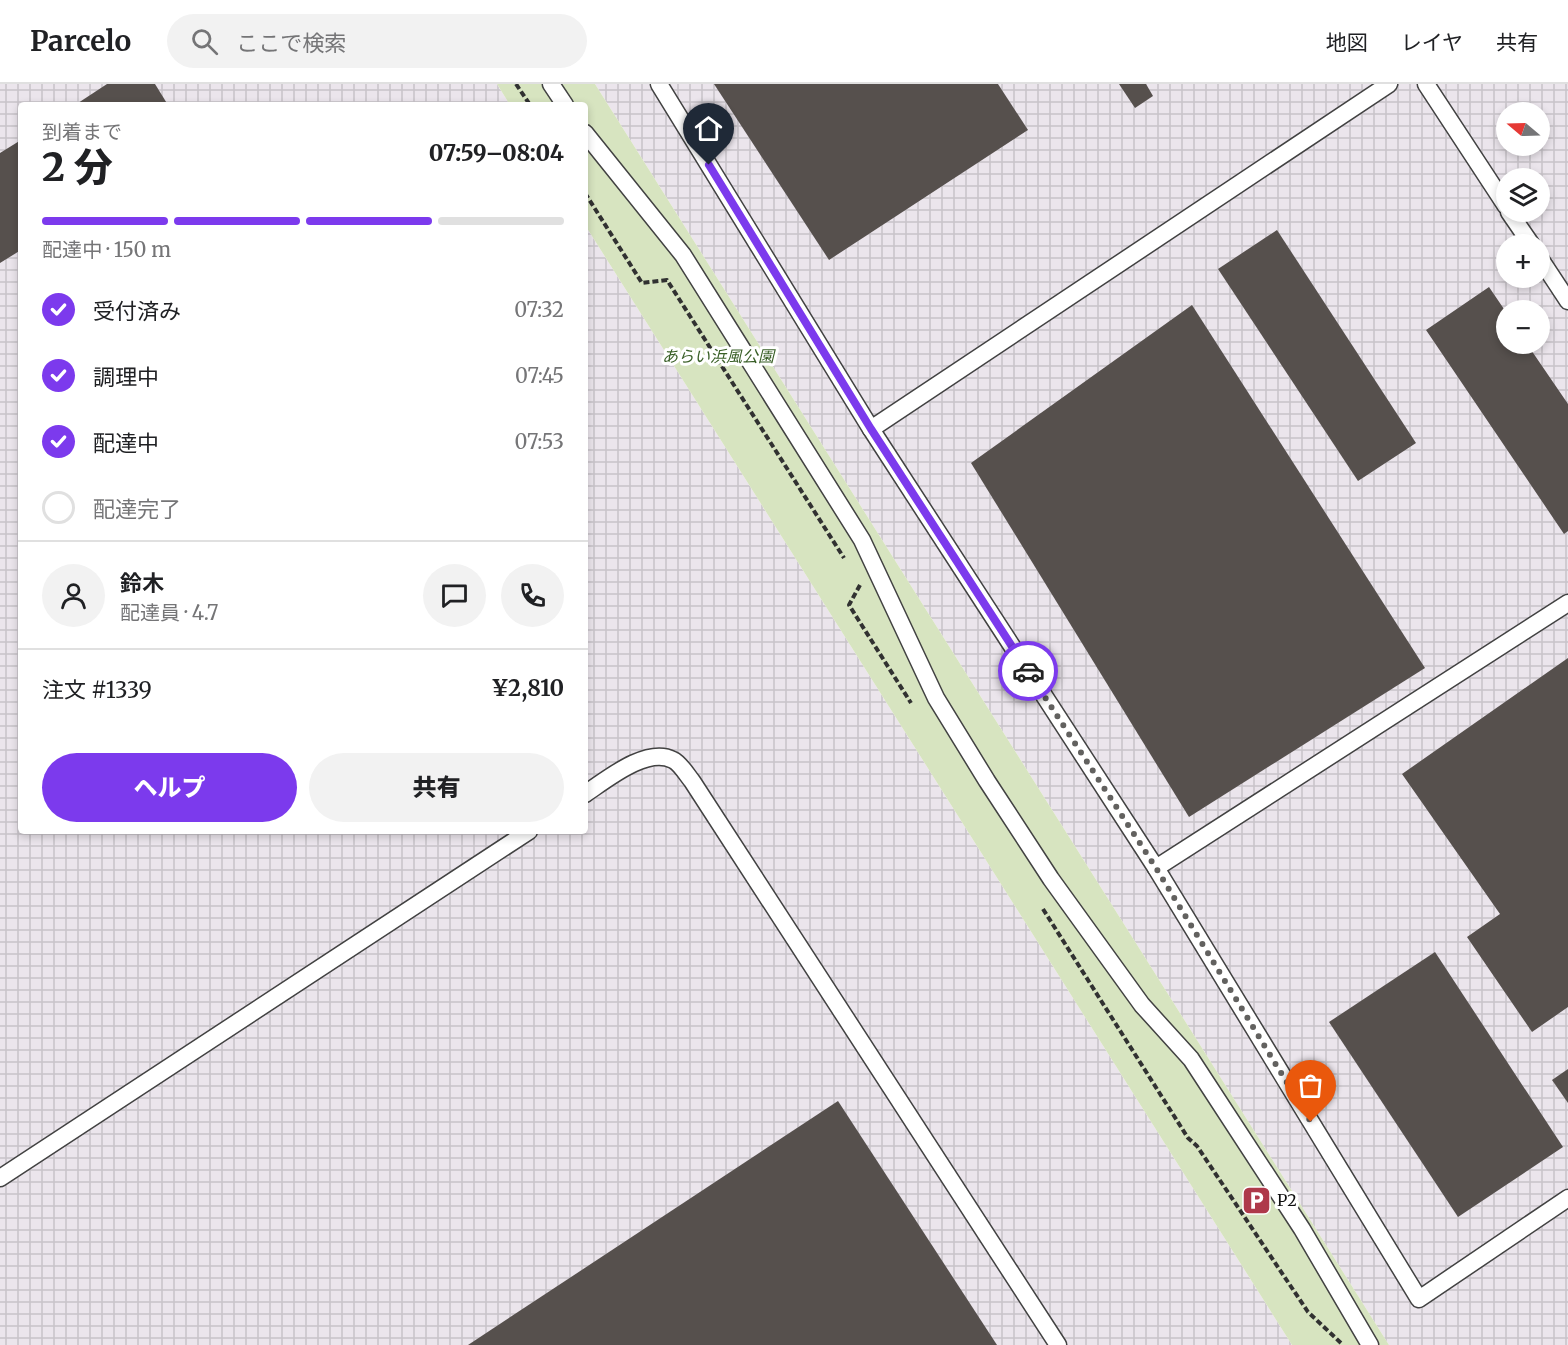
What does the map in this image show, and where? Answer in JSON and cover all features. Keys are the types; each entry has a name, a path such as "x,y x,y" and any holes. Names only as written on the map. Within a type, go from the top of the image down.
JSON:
{"lane":[{"path":"551,84 563,102"},
{"path":"659,84 871,429 1156,868 1419,1299 1568,1198"},
{"path":"871,429 1389,84"},
{"path":"1426,84 1496,191"},
{"path":"588,137 683,255 862,540 936,698 987,781 1051,879 1135,996 1191,1059 1302,1229 1370,1345"},
{"path":"1550,274 1568,302"},
{"path":"1156,868 1568,603"},
{"path":"588,792 630,764 655,756 674,760 692,781 1059,1345"},
{"path":"0,1178 524,834"}],"path":[{"path":"516,84 528,102"}],"shaded area":[{"path":"0,84 497,84 508,102 18,102 18,834 588,834 588,230 1292,1345 0,1345"},
{"path":"595,84 1568,84 1568,1345 1389,1345"}],"green space":[{"name":"あらい浜風公園","path":"497,84 595,84 1389,1345 1292,1345 588,230 588,102 508,102"}],"building":[{"path":"107,84 155,84 166,102 80,102"},
{"path":"714,84 998,84 1028,130 829,260"},
{"path":"1119,84 1146,84 1153,96 1135,108"},
{"path":"18,142 18,252 0,263 0,153"},
{"path":"1277,230 1416,443 1358,481 1218,269"},
{"path":"1489,287 1498,300 1496,300 1496,354 1534,354 1568,404 1568,531 1564,534 1426,330"},
{"path":"1192,305 1425,668 1189,817 971,463"},
{"path":"1568,658 1568,1007 1532,1032 1467,937 1500,914 1402,774"},
{"path":"1435,952 1563,1147 1458,1217 1329,1022"},
{"path":"1568,1069 1568,1103 1552,1080"},
{"path":"838,1101 997,1345 468,1345"}],"way so far":[{"path":"1028,671 1156,868 1311,1122"}],"place":[{"name":"P2","path":"1256,1200"}],"route":[{"path":"709,165 871,429 1028,671"}]}
